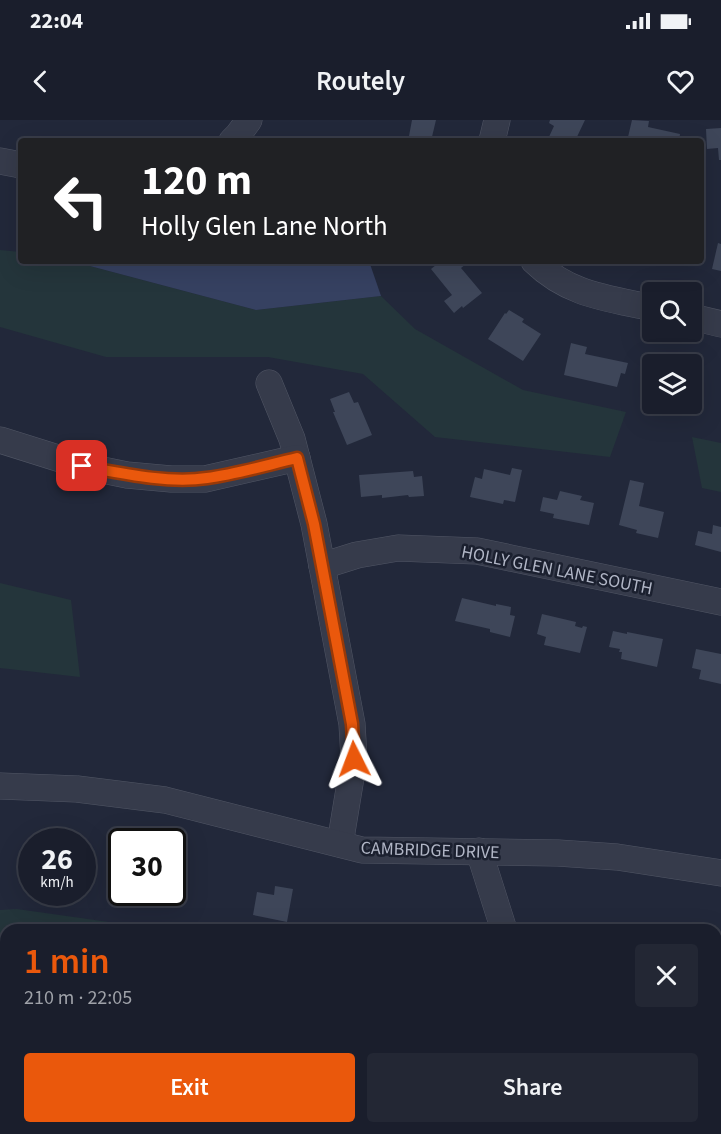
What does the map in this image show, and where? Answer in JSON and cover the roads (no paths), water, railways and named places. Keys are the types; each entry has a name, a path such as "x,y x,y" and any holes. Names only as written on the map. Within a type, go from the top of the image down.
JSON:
{"street":[{"path":"235,138 249,120"},
{"path":"493,138 497,120"},
{"path":"0,161 18,164"},
{"path":"538,264 553,276 582,292 642,306"},
{"path":"702,319 721,324"},
{"path":"269,383 292,439 314,524 352,724 354,759 340,844"},
{"path":"0,440 82,466 127,475 171,479 205,479 297,458"},
{"name":"HOLLY GLEN LANE SOUTH","path":"322,566 357,555 398,548 477,551 721,602"},
{"name":"CAMBRIDGE DRIVE","path":"0,786 77,789 165,800 362,850 558,853 617,857 721,873"},
{"path":"479,852 502,924"}],"water":[{"path":"82,264 370,264 381,296 256,310"}]}
